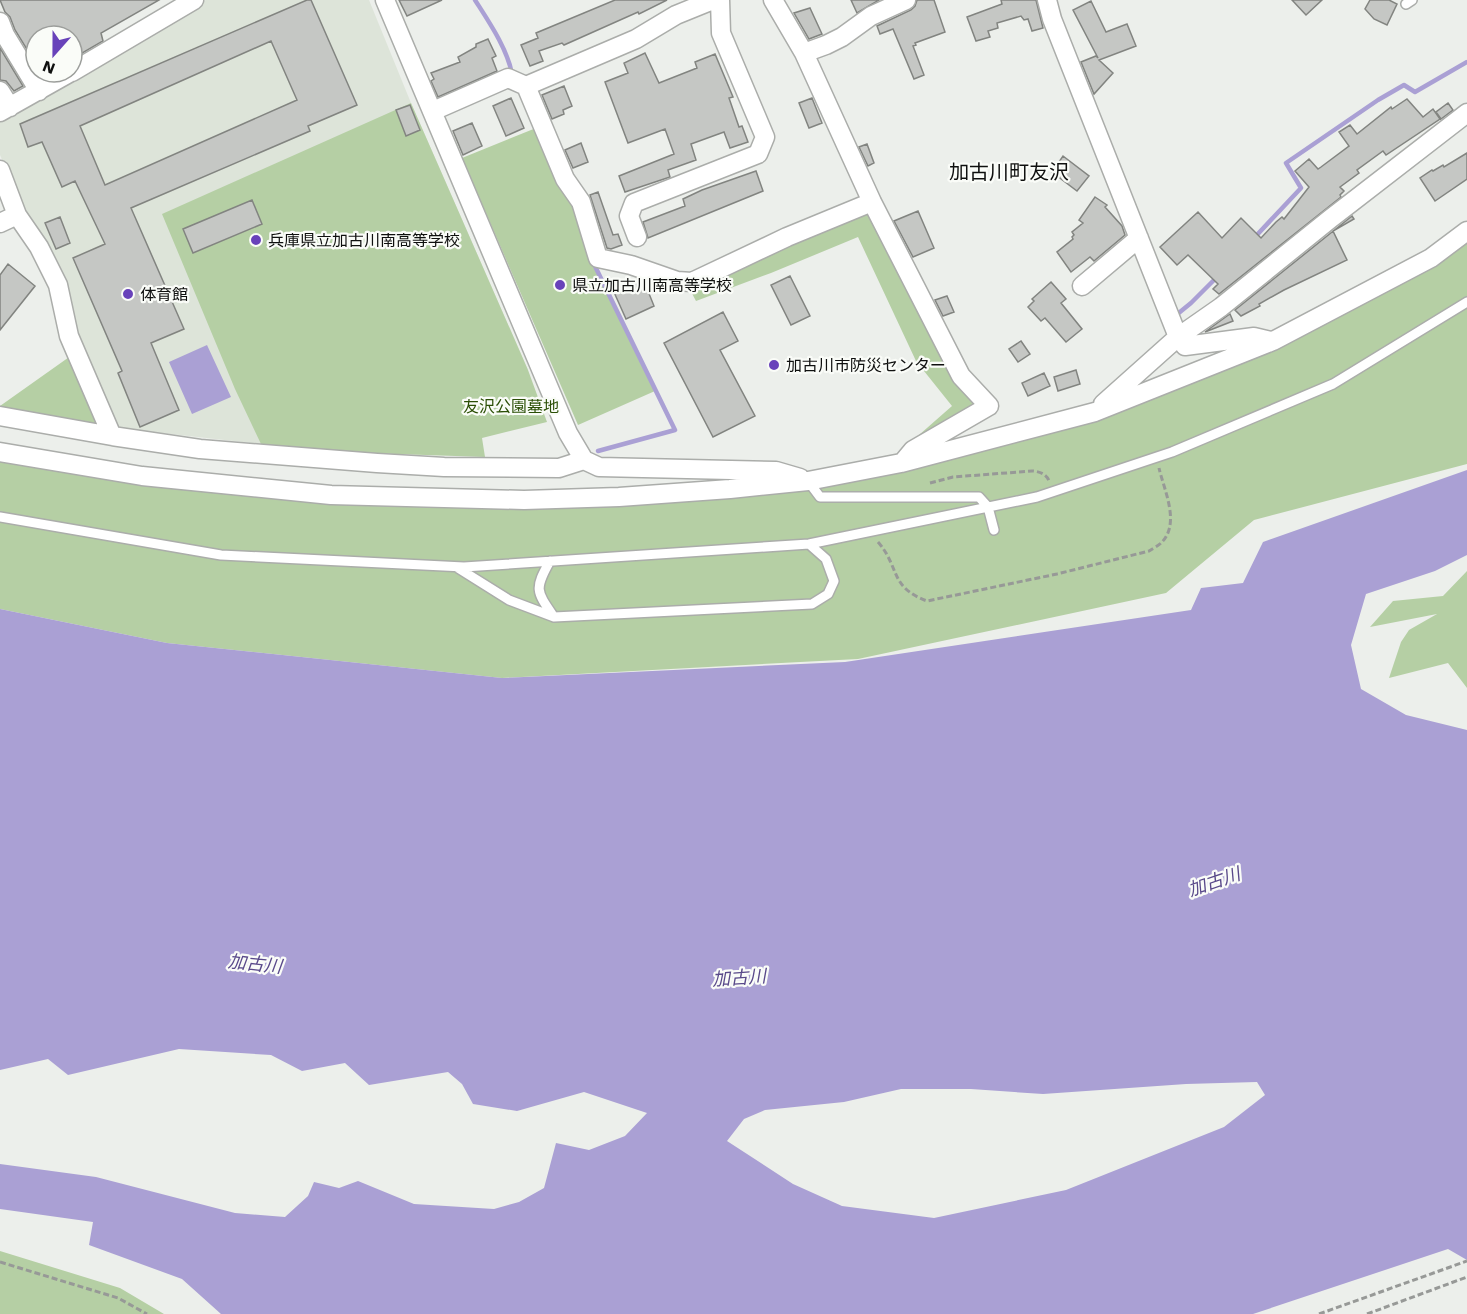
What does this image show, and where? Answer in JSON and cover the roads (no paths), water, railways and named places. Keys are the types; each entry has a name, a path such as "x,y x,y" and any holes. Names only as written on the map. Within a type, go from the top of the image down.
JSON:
{"street":[{"path":"84,65 194,0"},
{"path":"385,0 567,434 584,460 599,467 776,471 808,481"},
{"path":"526,86 636,39 676,15 713,0"},
{"path":"637,237 628,216 634,203 758,154 765,137 721,33 720,0"},
{"path":"773,0 804,52 872,202 961,376 989,406 912,450 901,463"},
{"path":"804,52 842,37 871,16 906,0"},
{"path":"911,0 913,2 916,0"},
{"path":"1047,0 1052,19 1178,337 1185,346 1254,337 1273,342"},
{"path":"2,27 39,91"},
{"path":"433,111 508,78 526,86 565,179 581,202 598,258 631,265 677,281 692,282 787,237 872,202"},
{"path":"0,91 5,110 51,84"},
{"path":"1095,412 1178,337 1221,307 1347,205 1467,113"},
{"path":"0,170 17,215 39,247 58,285 69,336 112,436"},
{"path":"0,223 17,215"},
{"path":"0,452 142,476 331,495 524,500 730,489 808,481 901,463 1095,412 1273,342 1431,258 1467,231"},
{"path":"1082,286 1139,238"},
{"path":"0,416 200,449 444,467 559,468 584,460"}],"lane":[{"path":"0,518 221,555 456,567 809,544 1037,497 1156,458 1333,384 1467,302"},
{"path":"808,481 820,497 979,497 988,507 994,530"},
{"path":"456,567 509,600 554,617 812,604 828,594 834,581 826,559 809,544"},
{"path":"550,561 538,582 540,596 554,617"}],"water":[{"path":"207,345 231,397 192,414 169,362"},
{"name":"加古川","path":"1467,470 1467,555 1435,571 1366,594 1351,645 1361,689 1406,715 1467,730 1467,1260 1448,1249 1253,1314 221,1314 182,1279 89,1245 93,1222 0,1209 0,1164 96,1177 235,1213 285,1217 308,1196 314,1182 339,1188 358,1181 414,1204 494,1209 519,1202 544,1188 556,1143 589,1150 625,1136 647,1113 584,1092 517,1111 473,1104 462,1084 448,1072 369,1085 345,1063 302,1071 271,1055 179,1049 68,1075 48,1059 0,1070 0,609 167,643 502,678 845,662 1191,610 1201,588 1243,583 1263,542","holes":["1257,1082 1265,1095 1224,1127 1066,1190 934,1218 842,1206 793,1184 727,1141 744,1119 765,1110 844,1102 901,1089 971,1089 1043,1094 1186,1084"]}],"waterway":[{"path":"475,0 502,45 512,74"},
{"path":"1255,237 1301,188 1286,163 1378,100 1404,85 1415,92 1467,62"},
{"path":"593,262 675,430 598,451"},
{"path":"1175,316 1218,276"}],"place":[{"name":"兵庫県立加古川南高等学校","path":"256,240"},
{"name":"県立加古川南高等学校","path":"560,285"},
{"name":"体育館","path":"128,294"},
{"name":"加古川市防災センター","path":"774,365"}],"district":[{"name":"加古川町友沢","path":"1009,172"}],"park label":[{"name":"友沢公園墓地","path":"511,406"}]}
